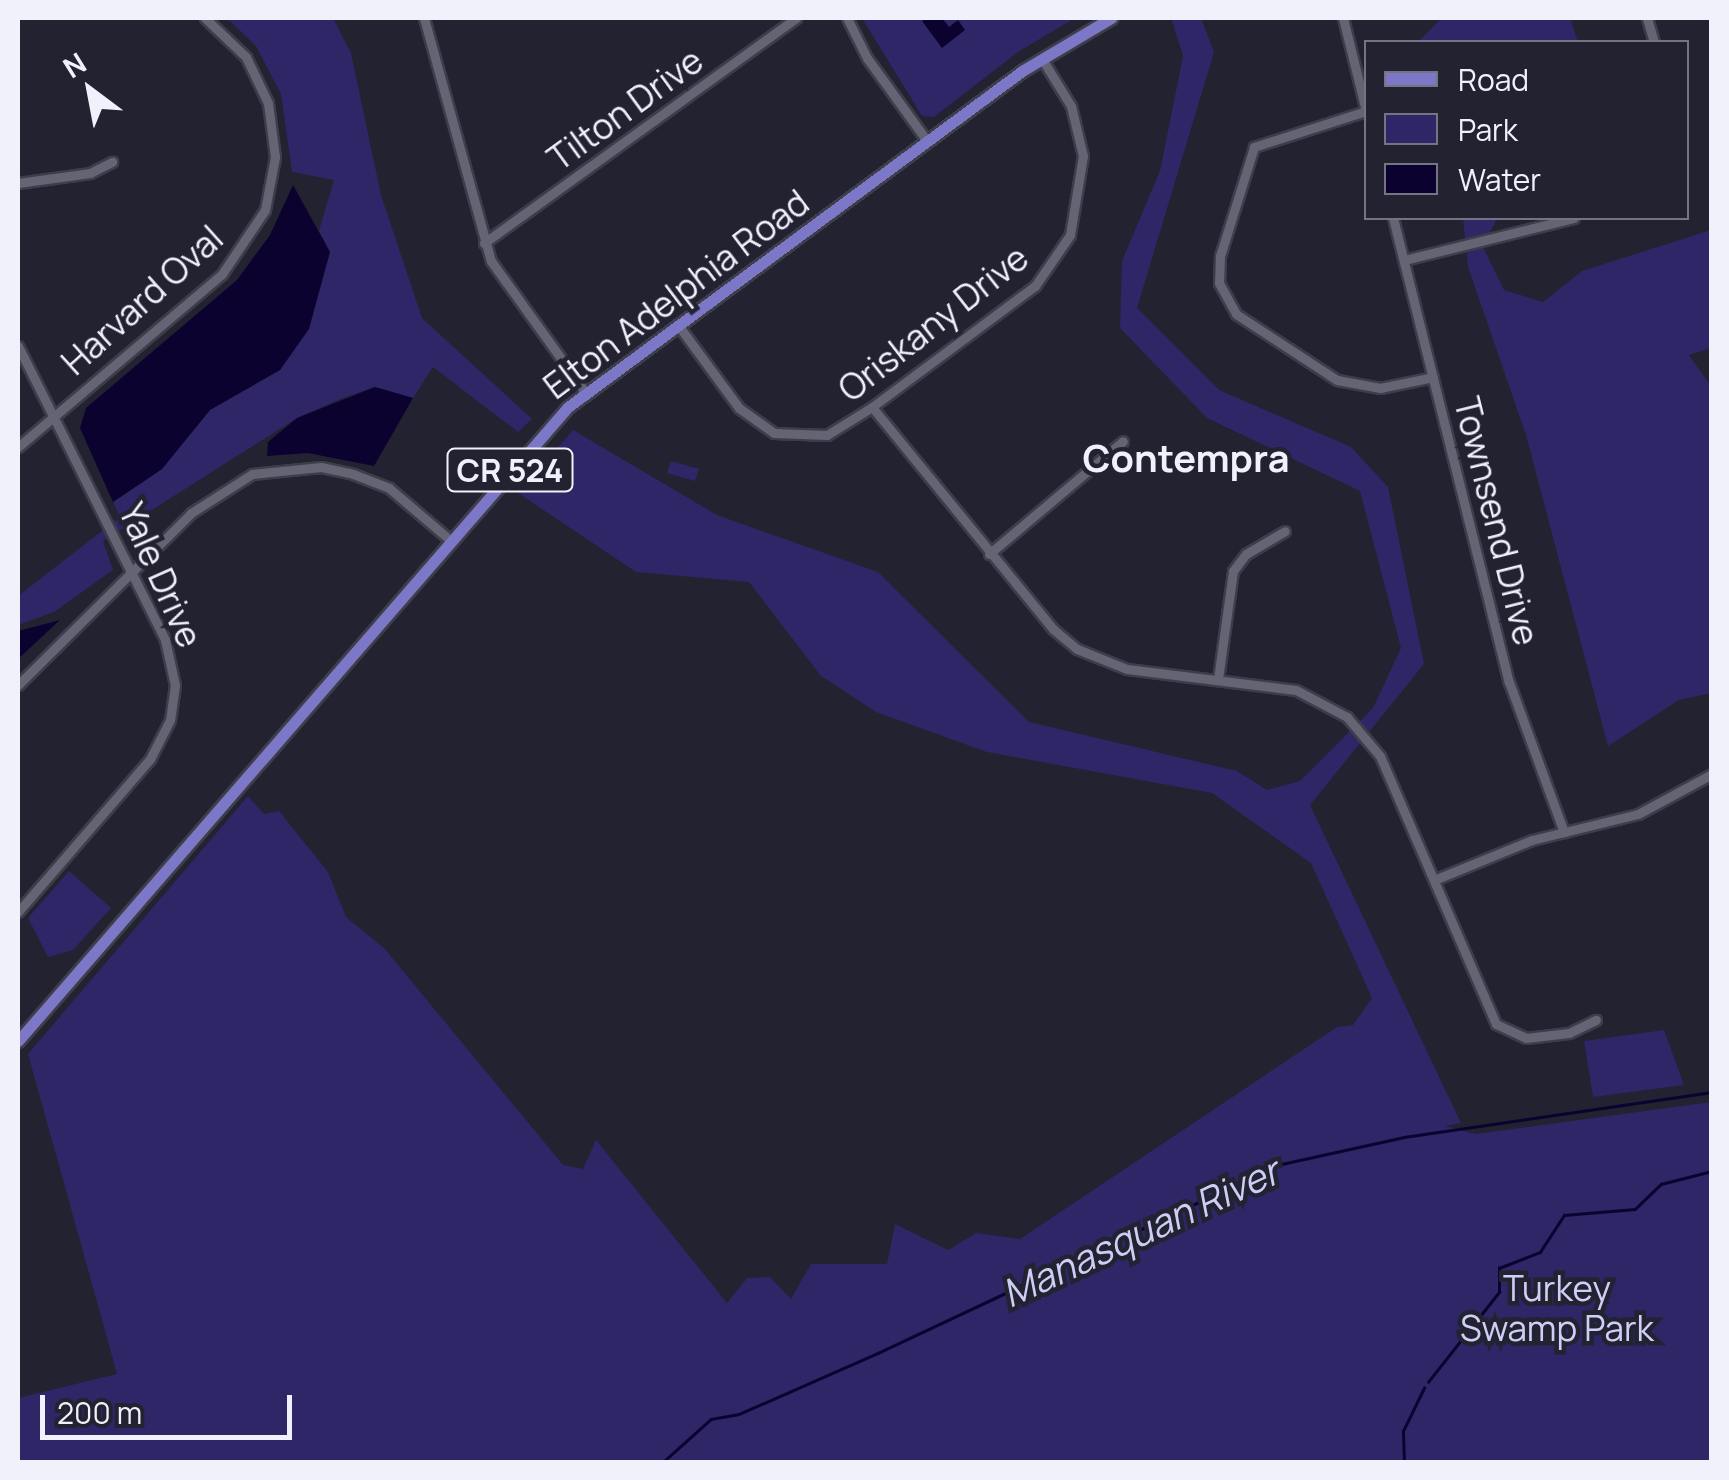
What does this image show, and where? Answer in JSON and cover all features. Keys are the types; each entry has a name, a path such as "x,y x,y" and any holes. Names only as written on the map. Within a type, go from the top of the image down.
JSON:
{"main road":[{"name":"Elton Adelphia Road","path":"18,1041 450,540 585,392 1042,58 1111,18"}],"street":[{"name":"Harvard Oval","path":"18,446 222,274 266,210 275,157 268,103 246,57 206,18"},
{"path":"424,18 484,243 507,286 585,392"},
{"name":"Tilton Drive","path":"484,243 796,18"},
{"path":"847,18 868,58 927,141"},
{"path":"1343,18 1364,103"},
{"name":"Oriskany Drive","path":"678,325 739,408 766,429 816,437 872,408 1035,286 1070,234 1082,196 1081,144 1070,106 1042,58"},
{"path":"1364,112 1254,147 1220,256 1219,283 1236,314 1338,380 1380,388 1433,376"},
{"path":"18,183 90,173 112,162"},
{"name":"Townsend Drive","path":"1394,220 1509,682 1564,832"},
{"path":"1404,260 1566,220"},
{"name":"Yale Drive","path":"18,346 133,572 172,663 170,720 150,758 18,912"},
{"path":"872,408 1053,628 1086,654 1127,669 1308,694 1362,731 1504,1032 1546,1036 1596,1020"},
{"path":"990,554 1123,441"},
{"path":"18,685 228,485 280,468 321,467 389,488 450,540"},
{"path":"1218,679 1233,570 1246,554 1285,531"},
{"path":"1434,880 1564,832 1650,809 1712,774"}],"green space":[{"path":"227,18 333,18 351,53 381,195 422,318 532,419 518,432 433,367 413,398 375,387 340,399 297,418 103,541 113,570 54,612 18,625 18,596 120,517 113,502 162,469 210,410 280,370 330,252 319,231 334,180 292,172 281,94 256,46"},
{"path":"862,18 1075,18 1018,52 934,117 922,116"},
{"name":"Turkey Swamp Park","path":"1171,18 1201,18 1214,52 1137,308 1219,390 1351,447 1388,487 1424,664 1310,805 1461,1123 1445,1126 1476,1134 1711,1102 1711,1462 18,1462 18,1398 117,1374 28,1054 248,796 264,814 279,811 328,872 346,917 384,948 563,1165 583,1169 596,1140 727,1303 747,1278 770,1277 791,1299 811,1264 887,1264 895,1224 948,1250 976,1233 1020,1239 1337,1027 1353,1025 1372,998 1311,863 1212,793 987,752 876,712 821,676 749,582 636,572 518,493 573,430 717,515 878,572 1029,722 1237,771 1267,790 1300,781 1373,708 1401,648 1360,491 1207,418 1120,328 1122,261 1160,171 1183,56"},
{"path":"1442,18 1570,18 1577,40 1420,40"},
{"path":"1463,220 1496,220 1483,247 1504,290 1543,302 1582,271 1711,230 1711,348 1689,355 1711,386 1711,693 1679,700 1608,746 1526,435 1468,267"},
{"path":"671,461 699,469 695,481 667,473"},
{"path":"69,871 111,908 73,950 48,957 28,918"},
{"path":"1664,1030 1684,1085 1593,1097 1584,1041"}],"water":[{"path":"942,18 949,27 958,20 965,30 942,48 922,21"},
{"path":"293,185 330,252 309,329 280,370 210,410 162,469 113,502 80,428 86,408 237,280 270,235"},
{"path":"375,387 413,398 374,466 308,453 267,456 268,442 297,418"},
{"path":"60,620 18,659 18,631"}],"waterway":[{"name":"Manasquan River","path":"663,1462 711,1419 739,1414 878,1353 1277,1165 1404,1137 1712,1092"},
{"path":"1428,1382 1499,1292 1499,1268 1540,1252 1564,1215 1635,1209 1661,1184 1712,1171"},
{"path":"1404,1462 1403,1431 1424,1388"}],"district":[{"name":"Contempra","path":"1186,458"}]}
